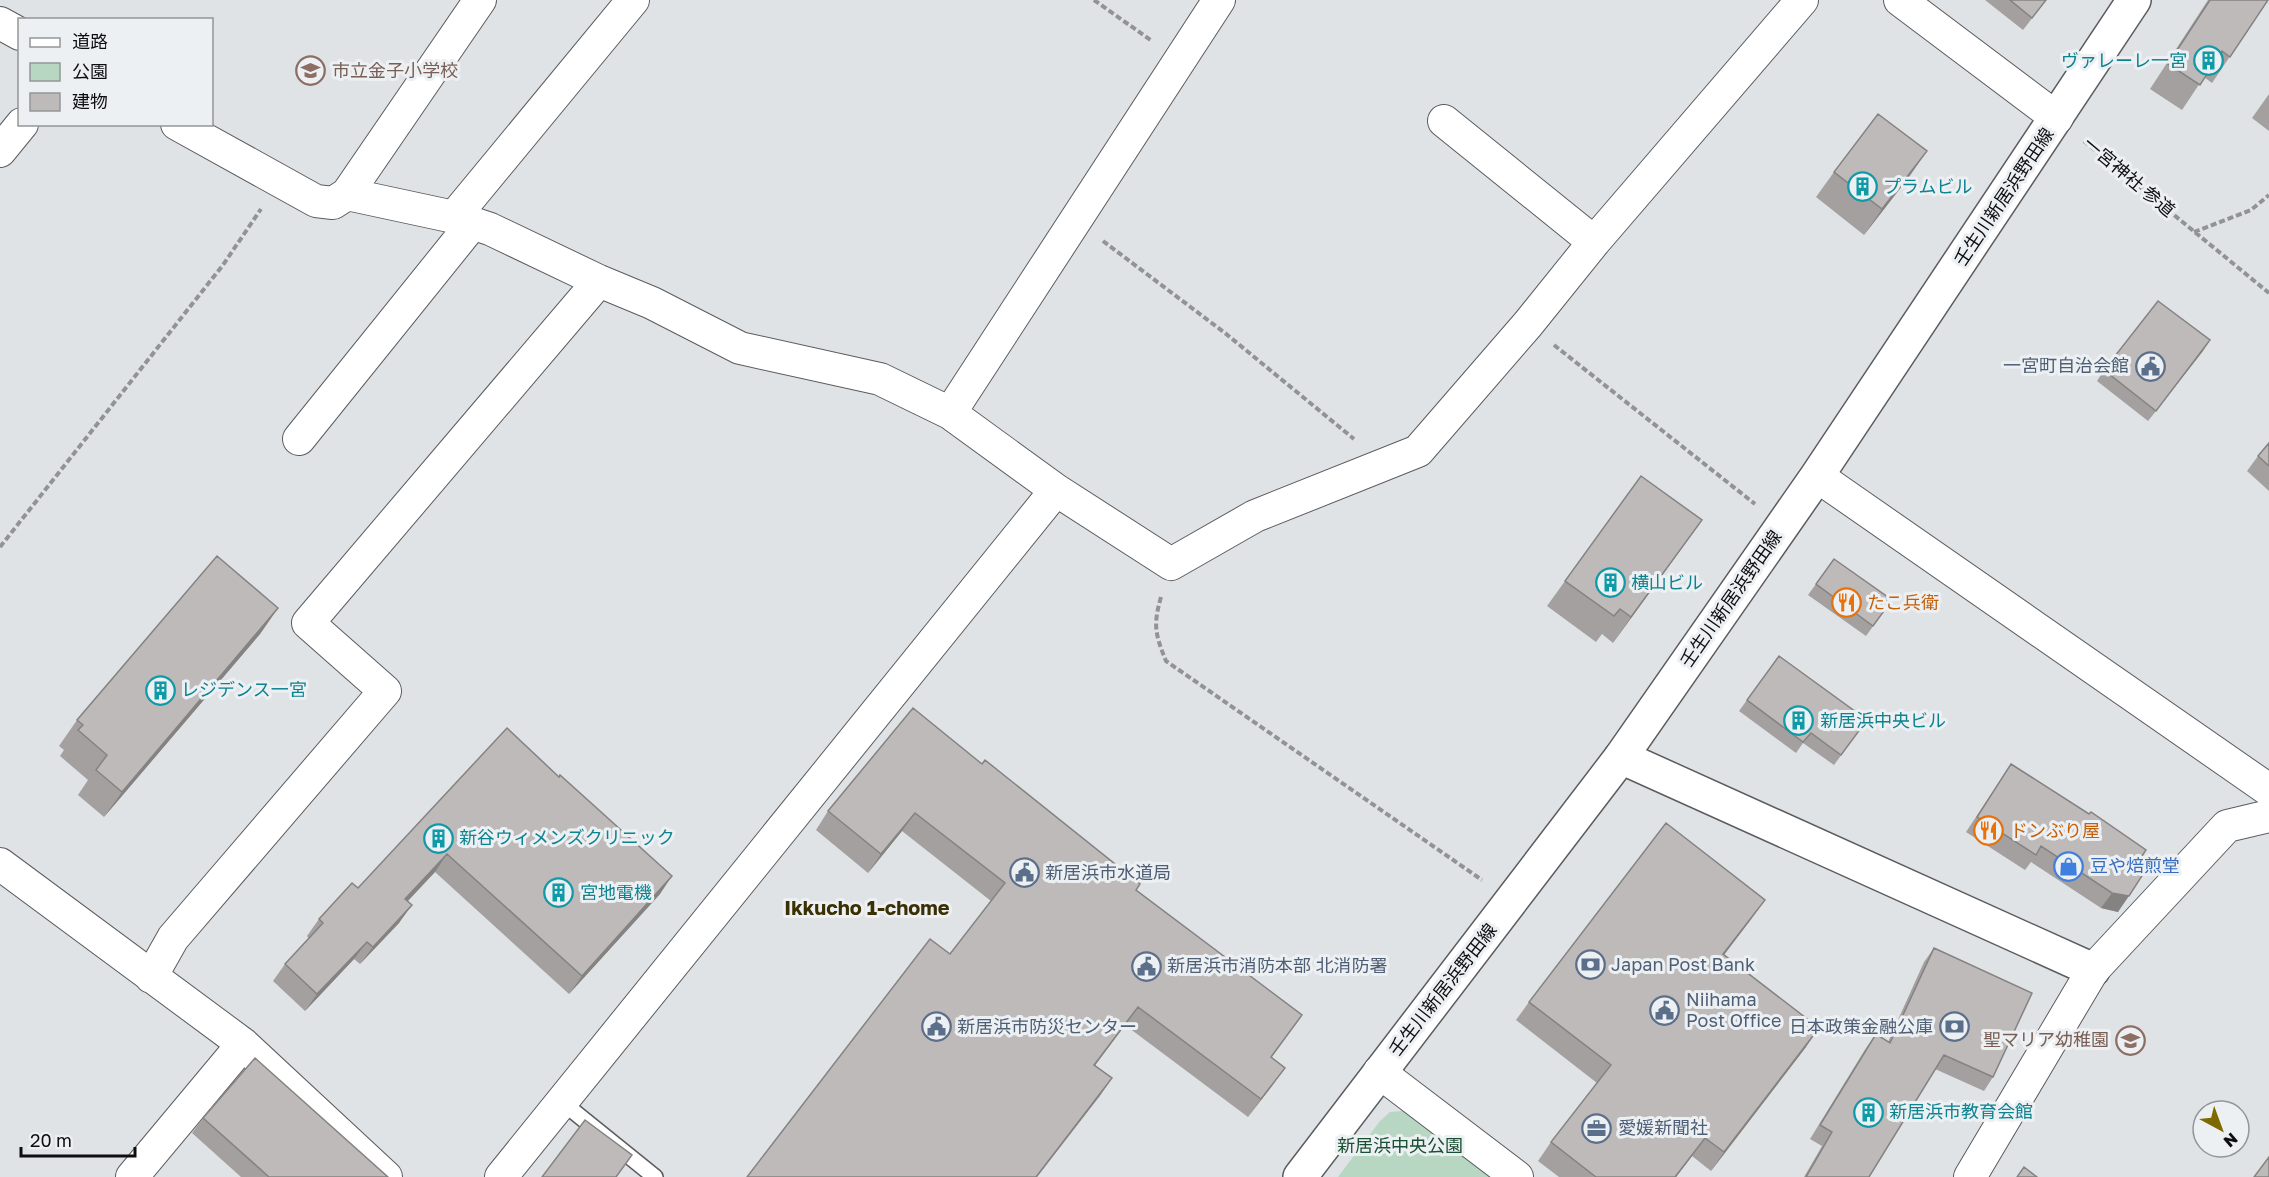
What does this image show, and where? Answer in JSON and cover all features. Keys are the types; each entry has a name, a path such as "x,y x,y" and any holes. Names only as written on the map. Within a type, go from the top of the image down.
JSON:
{"main road":[{"name":"壬生川新居浜野田線","path":"1300,1177 1621,757 1817,476 2134,0"},
{"path":"1621,757 2093,970"}],"street":[{"path":"181,126 316,201 333,203 347,194 480,0"},
{"path":"299,439 463,220 633,0"},
{"path":"950,413 1219,0"},
{"path":"347,194 463,220 490,229 599,281 652,303 740,348 880,379 950,413 1056,490 1171,564 1255,516 1418,452 1528,324 1594,242 1802,0"},
{"path":"1900,0 2057,118"},
{"path":"0,23 18,33"},
{"path":"1444,121 1594,242"},
{"path":"0,151 20,126"},
{"path":"151,977 173,938 385,691 308,622 599,281"},
{"path":"1817,476 2269,790"},
{"path":"501,1177 1056,490"},
{"path":"1970,1177 2093,970 2227,826 2269,816"},
{"path":"0,864 243,1044 386,1177"},
{"path":"132,1177 243,1044"},
{"path":"1379,1072 1517,1177"}],"lane":[{"path":"562,1102 655,1177"}],"path":[{"path":"1094,0 1179,61"},
{"name":"一宮神社 参道","path":"2057,118 2269,293"},
{"path":"0,546 223,265 281,182"},
{"path":"2194,232 2251,210 2269,195"},
{"path":"1076,219 1225,333 1385,464"},
{"path":"1528,324 1782,525"},
{"path":"1171,564 1155,619 1158,641 1166,661 1512,901"}],"green space":[{"name":"新居浜中央公園","path":"1403,1111 1491,1177 1338,1177 1380,1121 1390,1112"}],"building":[{"path":"2010,0 2046,0 2032,18"},
{"name":"ヴァレーレ一宮","path":"2210,0 2268,0 2230,57 2222,51 2200,85 2168,64"},
{"path":"1878,114 1927,151 1882,209 1834,172"},
{"name":"一宮町自治会館","path":"2158,301 2210,340 2156,411 2104,370"},
{"path":"2269,443 2269,466 2258,456"},
{"name":"横山ビル","path":"1641,476 1702,520 1631,617 1620,609 1614,616 1565,581"},
{"name":"レジデンス一宮","path":"217,556 278,608 122,792 96,770 107,755 78,730 83,725 77,720"},
{"path":"1834,559 1892,600 1873,626 1816,584"},
{"name":"新居浜中央ビル","path":"1779,656 1867,720 1841,755 1811,733 1803,742 1747,700"},
{"path":"913,708 982,764 985,760 1140,884 1136,890 1302,1015 1271,1057 1285,1068 1261,1099 1138,1007 1094,1065 1112,1078 1036,1177 747,1177 930,939 950,954 1005,883 915,813 881,854 828,811"},
{"path":"507,728 672,876 582,976 447,854 405,899 412,905 373,947 367,942 317,994 285,964 323,923 319,919 352,883 358,888"},
{"path":"2011,764 2089,814 2091,812 2146,850 2140,859 2149,865 2129,896 2112,893 2041,846 2036,855 1977,817"},
{"path":"1666,823 1765,900 1723,954 1819,1028 1724,1152 1705,1138 1675,1177 1596,1177 1551,1142 1611,1065 1529,1002"},
{"path":"1934,948 2032,993 1993,1077 1944,1055 1869,1177 1806,1177 1832,1132 1820,1125 1876,1034 1890,1043"},
{"path":"255,1058 388,1177 269,1177 203,1118"},
{"path":"585,1120 632,1155 616,1177 542,1177"},
{"path":"2269,1157 2269,1177 2254,1177"},
{"path":"2024,1167 2037,1177 2017,1177"}],"place":[{"name":"ヴァレーレ一宮","path":"2208,61"},
{"name":"市立金子小学校","path":"311,71"},
{"name":"プラムビル","path":"1862,187"},
{"name":"一宮町自治会館","path":"2150,366"},
{"name":"横山ビル","path":"1610,583"},
{"name":"たこ兵衛","path":"1846,603"},
{"name":"レジデンス一宮","path":"160,690"},
{"name":"新居浜中央ビル","path":"1799,721"},
{"name":"ドンぶり屋","path":"1989,831"},
{"name":"新谷ウィメンズクリニック","path":"438,838"},
{"name":"豆や焙煎堂","path":"2069,866"},
{"name":"新居浜市水道局","path":"1024,873"},
{"name":"宮地電機","path":"559,893"},
{"name":"Japan Post Bank","path":"1590,965"},
{"name":"新居浜市消防本部 北消防署","path":"1146,966"},
{"name":"Niihama Post Office","path":"1665,1010"},
{"name":"新居浜市防災センター","path":"936,1027"},
{"name":"日本政策金融公庫","path":"1954,1027"},
{"name":"聖マリア幼稚園","path":"2130,1040"},
{"name":"新居浜市教育会館","path":"1868,1112"},
{"name":"愛媛新聞社","path":"1597,1128"}],"district":[{"name":"Ikkucho 1-chome","path":"867,908"}]}
